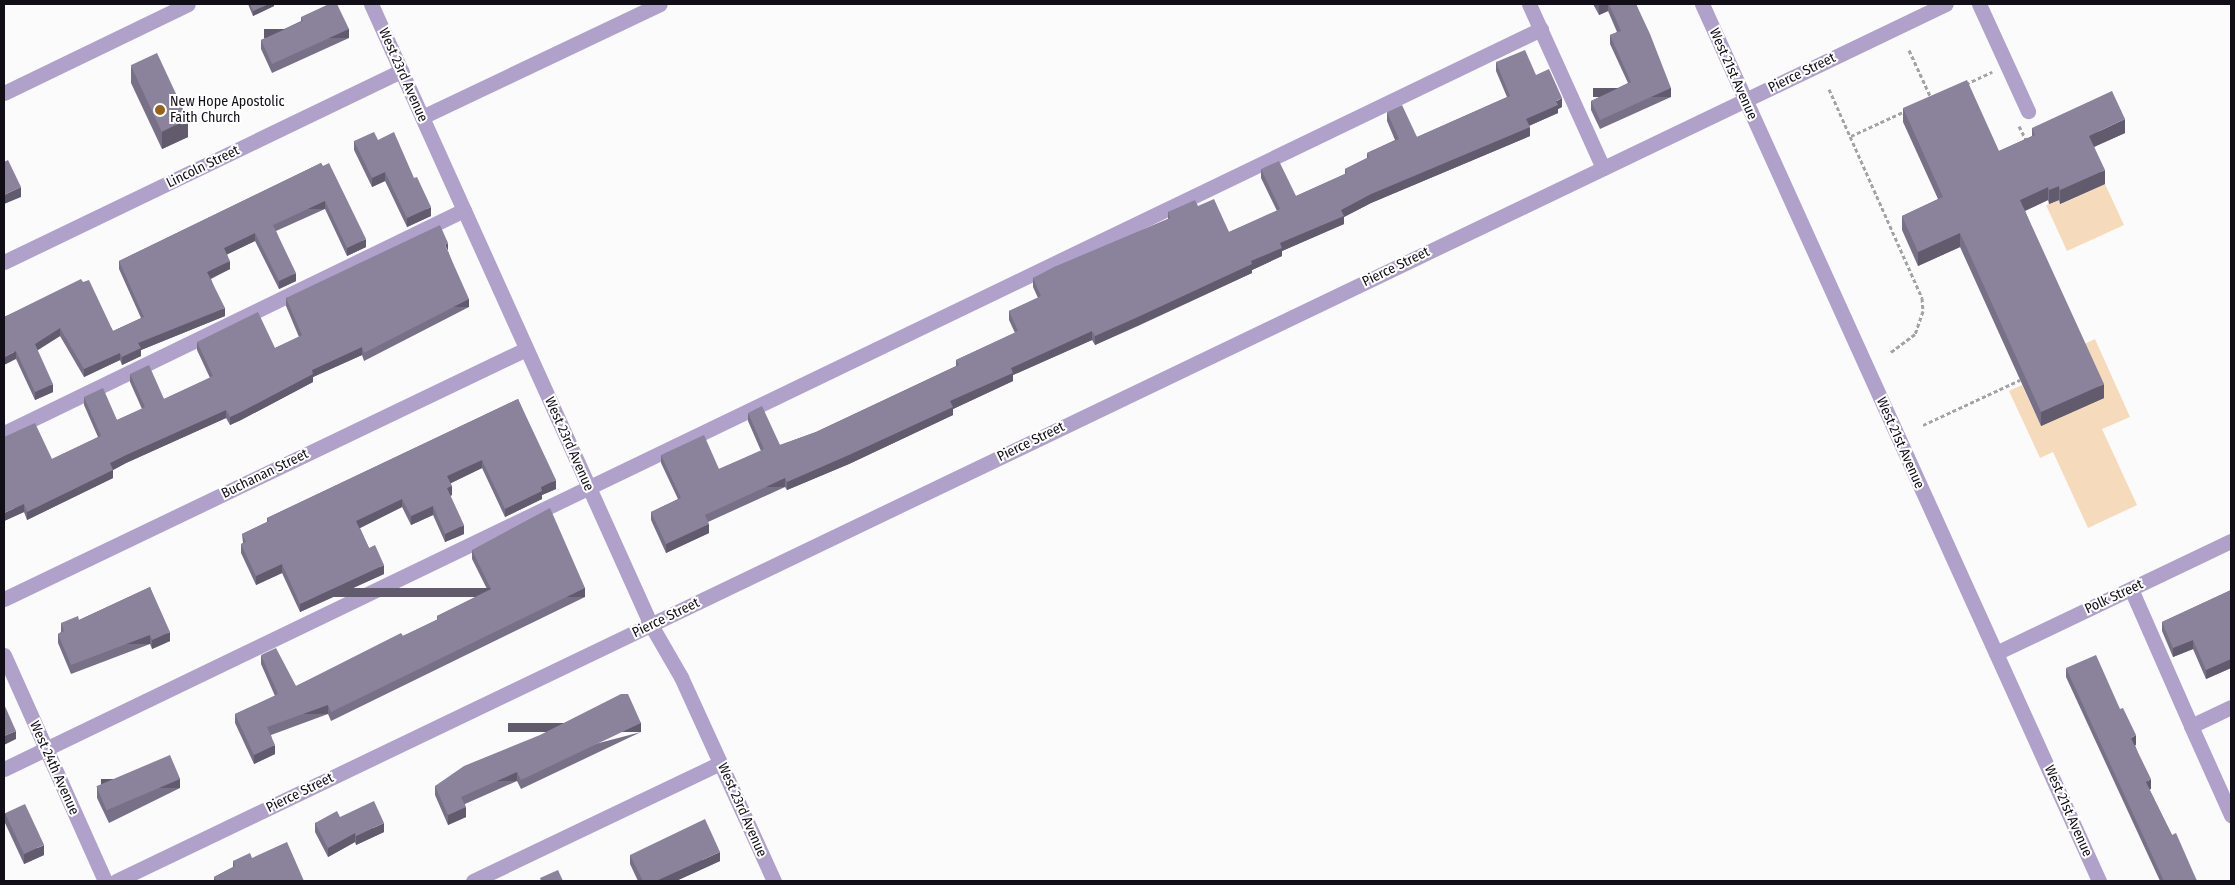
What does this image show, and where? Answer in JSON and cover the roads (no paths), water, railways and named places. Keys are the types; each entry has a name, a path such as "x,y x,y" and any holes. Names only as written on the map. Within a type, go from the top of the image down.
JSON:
{"street":[{"path":"4,93 188,4"},
{"name":"West 23rd Avenue","path":"371,4 651,625 681,677 774,881"},
{"path":"422,117 660,4"},
{"path":"1529,4 1603,168"},
{"name":"West 21st Avenue","path":"1702,4 2099,881"},
{"name":"Pierce Street","path":"116,881 1946,4"},
{"path":"1979,4 2028,111"},
{"path":"4,769 1541,29"},
{"name":"Lincoln Street","path":"4,262 402,71"},
{"path":"4,433 464,210"},
{"name":"Buchanan Street","path":"4,599 526,348"},
{"name":"Polk Street","path":"1996,653 2231,541"},
{"path":"2131,589 2231,815"},
{"name":"West 24th Avenue","path":"4,655 105,881"},
{"path":"2191,726 2231,707"},
{"path":"472,881 720,763"}],"place":[{"name":"New Hope Apostolic Faith Church","path":"160,110"}]}
